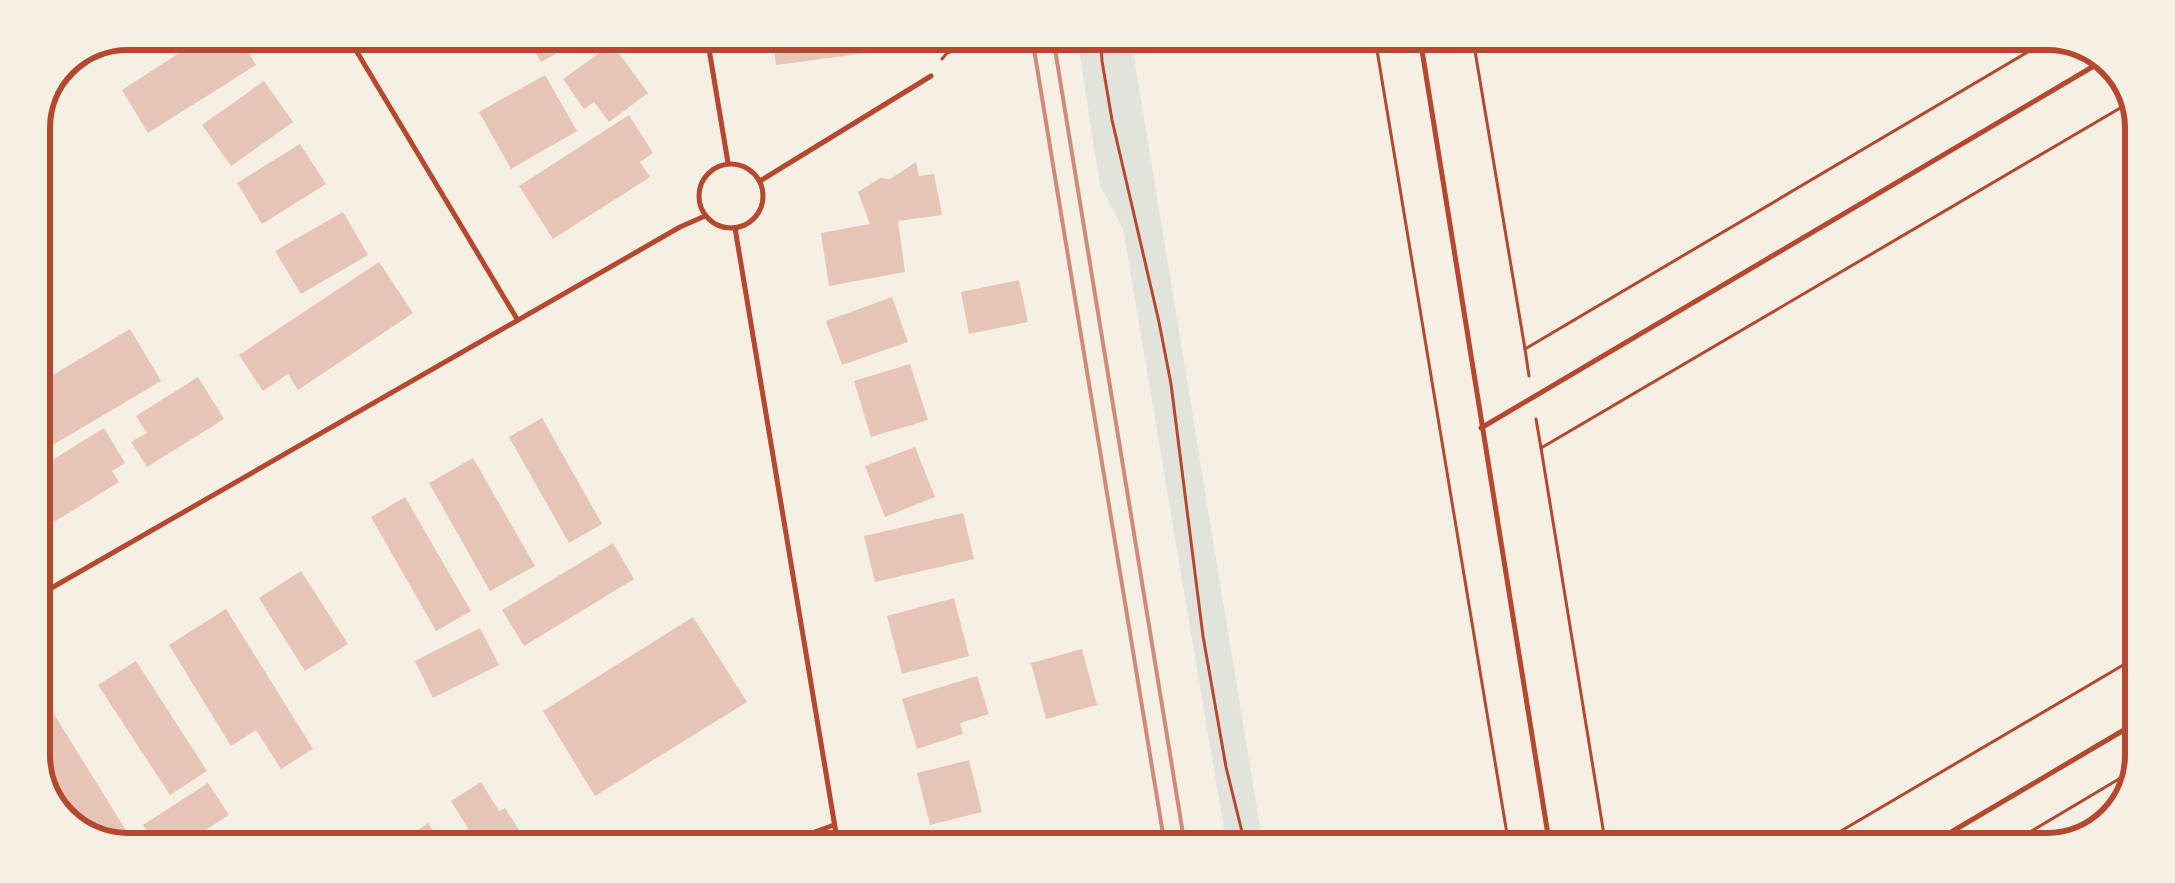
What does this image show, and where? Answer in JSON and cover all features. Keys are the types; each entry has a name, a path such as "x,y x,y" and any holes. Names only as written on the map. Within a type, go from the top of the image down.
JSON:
{"street":[{"path":"356,50 517,319"},
{"path":"709,50 728,163"},
{"path":"1422,50 1481,428 1548,833"},
{"path":"1481,428 2094,66"},
{"path":"760,181 931,76"},
{"path":"728,163 747,167 760,181 764,194 759,214 748,224 735,228 724,227 705,216 699,204 699,193 705,176 718,165 728,163"},
{"path":"50,589 517,319 680,227 705,216"},
{"path":"735,228 835,833"},
{"path":"1951,833 2125,730"},
{"path":"811,833 834,825"}],"path":[{"path":"931,76 947,53 956,50"},
{"path":"1101,50 1112,120 1159,322 1171,384 1203,636 1226,767 1242,833"},
{"path":"1377,50 1507,833"},
{"path":"1475,50 1525,349 2031,50"},
{"path":"1605,833 1541,448 2121,107"},
{"path":"1838,833 2125,664"},
{"path":"2028,833 2122,777"}],"shaded area":[{"path":"1079,50 1133,50 1261,833 1225,833 1123,229 1100,185"}],"building":[{"path":"184,50 247,50 256,65 148,133 122,90"},
{"path":"534,50 563,50 541,62"},
{"path":"604,50 616,50 648,93 609,122 594,102 584,109 563,79"},
{"path":"774,50 866,50 866,53 776,65"},
{"path":"545,75 577,131 511,169 479,112"},
{"path":"264,81 293,122 231,166 202,125"},
{"path":"629,115 653,153 640,162 650,177 553,239 519,186"},
{"path":"300,144 326,184 262,224 237,183"},
{"path":"916,162 919,176 934,174 942,215 898,221 905,272 829,286 821,233 870,224 858,192 880,178 890,179"},
{"path":"343,212 368,255 301,294 275,251"},
{"path":"379,262 413,313 298,390 288,374 263,391 239,355"},
{"path":"1019,280 1028,322 969,334 961,292"},
{"path":"892,297 908,342 842,365 826,321"},
{"path":"130,329 161,381 50,447 50,377"},
{"path":"910,364 928,420 871,437 854,381"},
{"path":"198,377 224,419 147,467 131,442 147,433 136,416"},
{"path":"542,418 602,524 569,543 509,437"},
{"path":"104,428 125,463 112,471 119,482 54,522 50,516 50,461"},
{"path":"915,447 935,497 885,517 865,466"},
{"path":"473,458 535,566 490,591 429,483"},
{"path":"405,497 471,611 436,631 371,517"},
{"path":"963,513 974,559 875,582 864,536"},
{"path":"613,543 634,579 524,646 502,610"},
{"path":"301,571 348,644 305,671 259,598"},
{"path":"954,598 969,656 902,674 887,616"},
{"path":"226,609 313,749 281,769 256,730 231,746 169,645"},
{"path":"693,617 747,702 595,796 543,711"},
{"path":"480,628 499,665 433,698 415,661"},
{"path":"1082,649 1097,705 1046,719 1031,663"},
{"path":"136,661 207,771 170,795 98,685"},
{"path":"977,676 989,714 960,723 963,734 917,749 902,699"},
{"path":"52,711 127,832 103,829 94,825 73,810 60,794 50,760 50,712"},
{"path":"969,760 982,812 930,825 917,773"},
{"path":"481,782 499,811 505,808 521,833 471,833 451,801"},
{"path":"208,783 229,815 200,833 148,833 143,825"},
{"path":"428,823 435,833 415,833"}],"railway":[{"path":"1034,50 1163,833"},
{"path":"1055,50 1183,833"}]}
